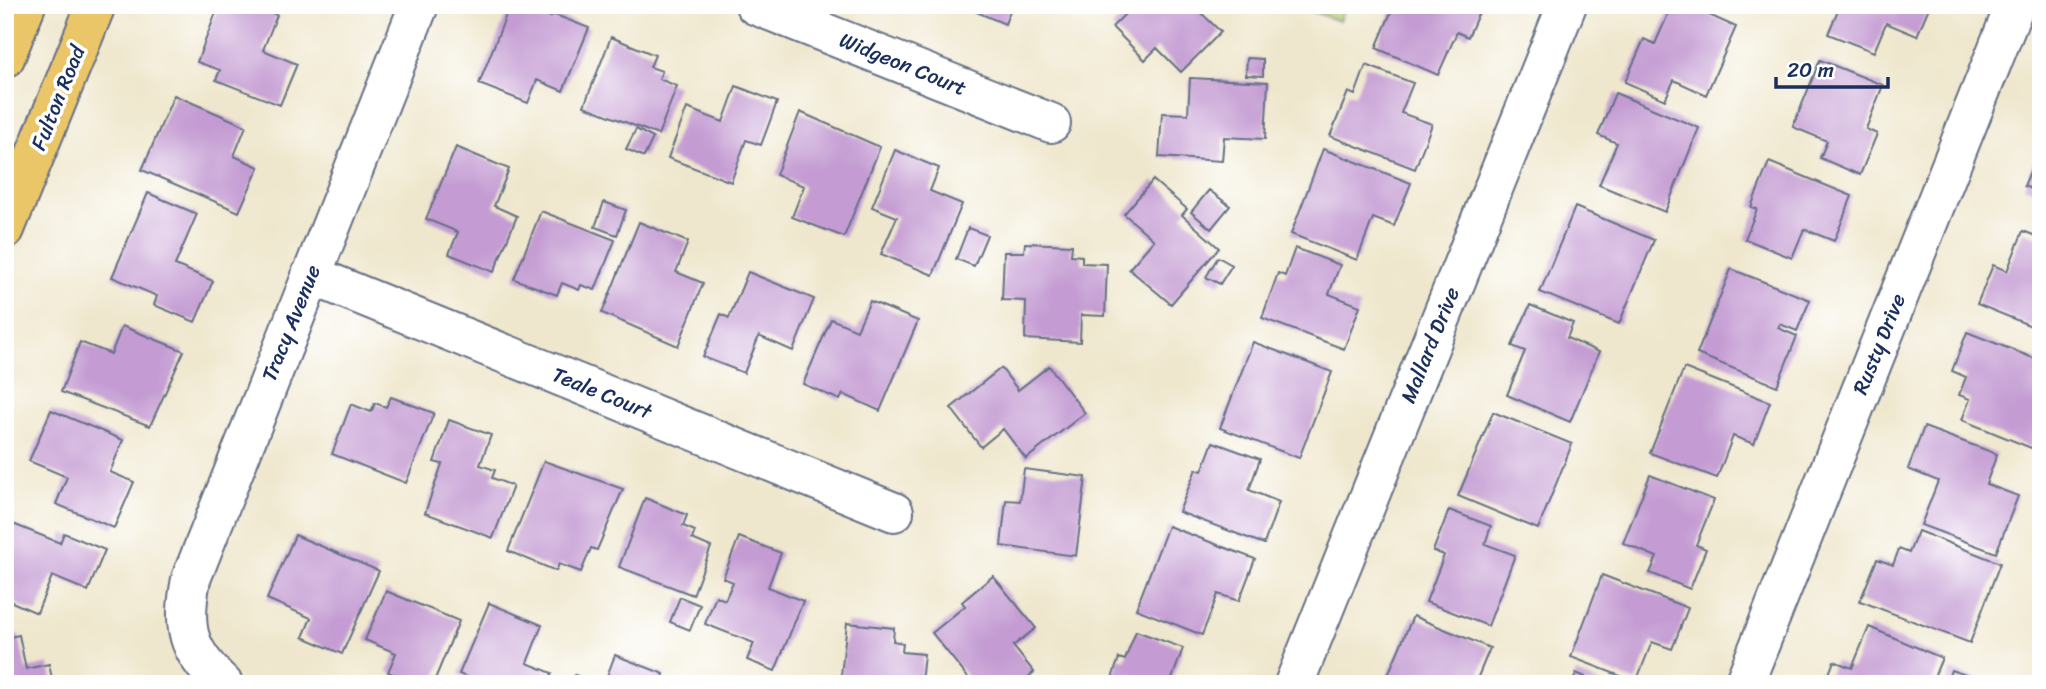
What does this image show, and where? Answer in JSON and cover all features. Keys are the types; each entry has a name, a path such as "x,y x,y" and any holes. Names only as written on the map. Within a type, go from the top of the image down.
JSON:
{"main road":[{"path":"5,58 26,5"},
{"name":"Fulton Road","path":"5,229 96,5"}],"street":[{"name":"Tracy Avenue","path":"223,684 206,668 190,646 186,603 191,579 419,5"},
{"name":"Widgeon Court","path":"755,5 1051,123"},
{"name":"Mallard Drive","path":"1294,684 1566,5"},
{"name":"Rusty Drive","path":"1744,684 2015,5"},
{"name":"Teale Court","path":"311,275 894,512"}],"green space":[{"path":"1294,5 1345,5 1339,21"}],"building":[{"path":"219,5 253,5 277,15 263,50 297,64 280,105 216,80 220,70 197,62"},
{"path":"510,5 522,5 551,17 553,14 589,28 563,91 537,80 528,103 479,84"},
{"path":"960,5 1012,5 1005,24"},
{"path":"1134,5 1193,5 1221,32 1181,72 1157,48 1145,60 1112,27"},
{"path":"1394,5 1482,5 1468,37 1457,32 1438,75 1376,48"},
{"path":"1672,5 1687,5 1736,27 1706,95 1674,80 1665,100 1625,82 1644,39 1655,44"},
{"path":"1840,5 1930,5 1917,36 1886,23 1874,52 1828,34"},
{"path":"611,37 655,55 650,67 662,71 659,79 677,86 658,135 584,106"},
{"path":"1247,58 1263,59 1263,76 1246,75"},
{"path":"1820,60 1883,85 1866,129 1877,134 1860,175 1820,158 1827,141 1793,127"},
{"path":"1366,65 1413,83 1401,113 1432,124 1415,169 1330,136 1348,92 1355,95"},
{"path":"1190,78 1268,82 1265,139 1224,137 1222,161 1159,157 1162,113 1188,114"},
{"path":"736,86 777,102 761,145 746,140 731,182 668,158 687,108 723,122"},
{"path":"1615,93 1699,128 1665,212 1599,185 1617,143 1598,135"},
{"path":"174,95 246,126 234,156 259,167 239,212 142,170"},
{"path":"800,112 880,147 844,237 792,217 804,186 776,175"},
{"path":"636,129 653,138 644,157 626,149"},
{"path":"2041,145 2041,193 2024,186"},
{"path":"456,147 509,169 494,206 517,216 494,272 449,254 458,232 426,219"},
{"path":"1323,149 1411,183 1394,226 1373,218 1357,260 1291,234"},
{"path":"895,150 939,168 930,191 962,204 933,275 881,254 897,217 872,207"},
{"path":"1769,162 1852,196 1834,241 1804,229 1792,258 1745,239 1757,209 1751,207"},
{"path":"1153,180 1187,209 1182,215 1219,248 1171,304 1129,269 1154,240 1124,214"},
{"path":"1209,190 1230,206 1211,229 1191,212"},
{"path":"148,193 197,214 175,265 213,281 195,322 154,305 157,296 112,277"},
{"path":"604,202 626,210 617,235 595,227"},
{"path":"1575,207 1654,240 1619,324 1540,292"},
{"path":"541,211 615,240 595,290 581,285 579,290 562,283 557,295 514,279"},
{"path":"639,222 688,242 676,272 703,283 678,346 602,313"},
{"path":"968,228 987,235 974,266 956,259"},
{"path":"2023,231 2041,238 2041,330 1977,304 1993,265 2007,271"},
{"path":"1025,243 1072,245 1071,255 1082,256 1082,263 1107,264 1105,316 1081,315 1080,342 1025,339 1026,301 1002,300 1004,252 1024,252"},
{"path":"1295,248 1340,265 1329,294 1360,306 1344,349 1262,318 1278,273 1285,276"},
{"path":"1218,257 1232,265 1220,284 1206,277"},
{"path":"1731,269 1810,300 1797,331 1780,324 1778,328 1797,336 1777,386 1697,354"},
{"path":"748,272 814,299 793,351 759,336 744,373 703,357 721,314 729,318"},
{"path":"870,301 918,321 880,411 843,394 840,400 803,384 831,319 857,330"},
{"path":"1530,305 1573,323 1567,338 1599,352 1570,422 1507,395 1525,351 1512,346"},
{"path":"122,326 184,351 150,426 61,392 80,342 111,354"},
{"path":"1967,332 2041,361 2041,452 1962,420 1970,399 1959,395 1966,377 1952,371"},
{"path":"1253,342 1332,372 1299,458 1220,428"},
{"path":"1049,366 1085,413 1026,459 1003,429 981,447 951,408 1001,368 1018,390"},
{"path":"1684,368 1770,402 1754,444 1733,436 1717,478 1650,453"},
{"path":"391,397 434,413 406,483 332,454 351,404 371,412 375,403 386,407"},
{"path":"51,410 123,440 110,472 134,482 114,528 56,504 67,477 29,461"},
{"path":"1493,412 1572,444 1538,529 1458,496"},
{"path":"449,420 491,435 480,465 495,470 492,478 513,486 493,538 425,513 442,464 434,462"},
{"path":"1924,427 1997,454 1986,484 2018,496 1996,553 1921,525 1938,481 1908,469"},
{"path":"1213,442 1260,459 1249,490 1279,502 1264,544 1179,512 1196,469 1202,471"},
{"path":"544,461 623,489 597,550 591,548 581,572 559,564 556,571 508,551"},
{"path":"1024,469 1086,477 1076,556 1001,546 1006,500 1020,501"},
{"path":"1650,475 1714,500 1696,545 1706,549 1690,589 1650,573 1657,557 1623,543"},
{"path":"645,498 687,515 683,526 695,531 692,539 711,547 693,595 619,567"},
{"path":"1449,510 1491,526 1485,544 1515,555 1488,626 1426,602 1444,555 1433,551"},
{"path":"13,524 60,543 64,533 105,550 88,591 52,576 37,613 5,599 5,543"},
{"path":"1168,526 1255,559 1239,601 1218,594 1202,635 1136,609"},
{"path":"1918,531 2000,563 1970,643 1860,601 1877,559 1893,565 1899,549 1909,553"},
{"path":"295,535 379,571 342,654 303,637 311,618 267,599"},
{"path":"739,537 781,553 768,587 803,601 775,671 747,660 754,643 705,624 716,596 725,600 733,582 723,578"},
{"path":"1602,575 1688,608 1672,649 1652,642 1636,682 1571,657"},
{"path":"993,576 1036,628 1013,646 1034,672 1020,684 973,684 932,633 965,606 962,602"},
{"path":"386,591 459,621 433,684 416,684 388,672 396,653 365,640"},
{"path":"680,597 700,605 690,630 670,622"},
{"path":"489,603 542,625 527,663 552,673 548,684 482,684 459,674"},
{"path":"1413,616 1490,648 1475,684 1384,684"},
{"path":"847,623 894,628 893,641 903,643 902,652 924,654 921,684 840,684"},
{"path":"1869,627 1942,658 1931,684 1825,684 1834,661 1852,668"},
{"path":"1136,631 1183,648 1172,679 1184,684 1110,684 1119,658 1125,660"},
{"path":"19,635 26,669 49,664 53,684 5,684 5,638"},
{"path":"615,655 664,674 661,684 604,684"},
{"path":"1951,670 1980,680 1979,684 1946,684"},
{"path":"1576,673 1602,684 1572,684"},
{"path":"575,675 597,684 571,684"}]}
